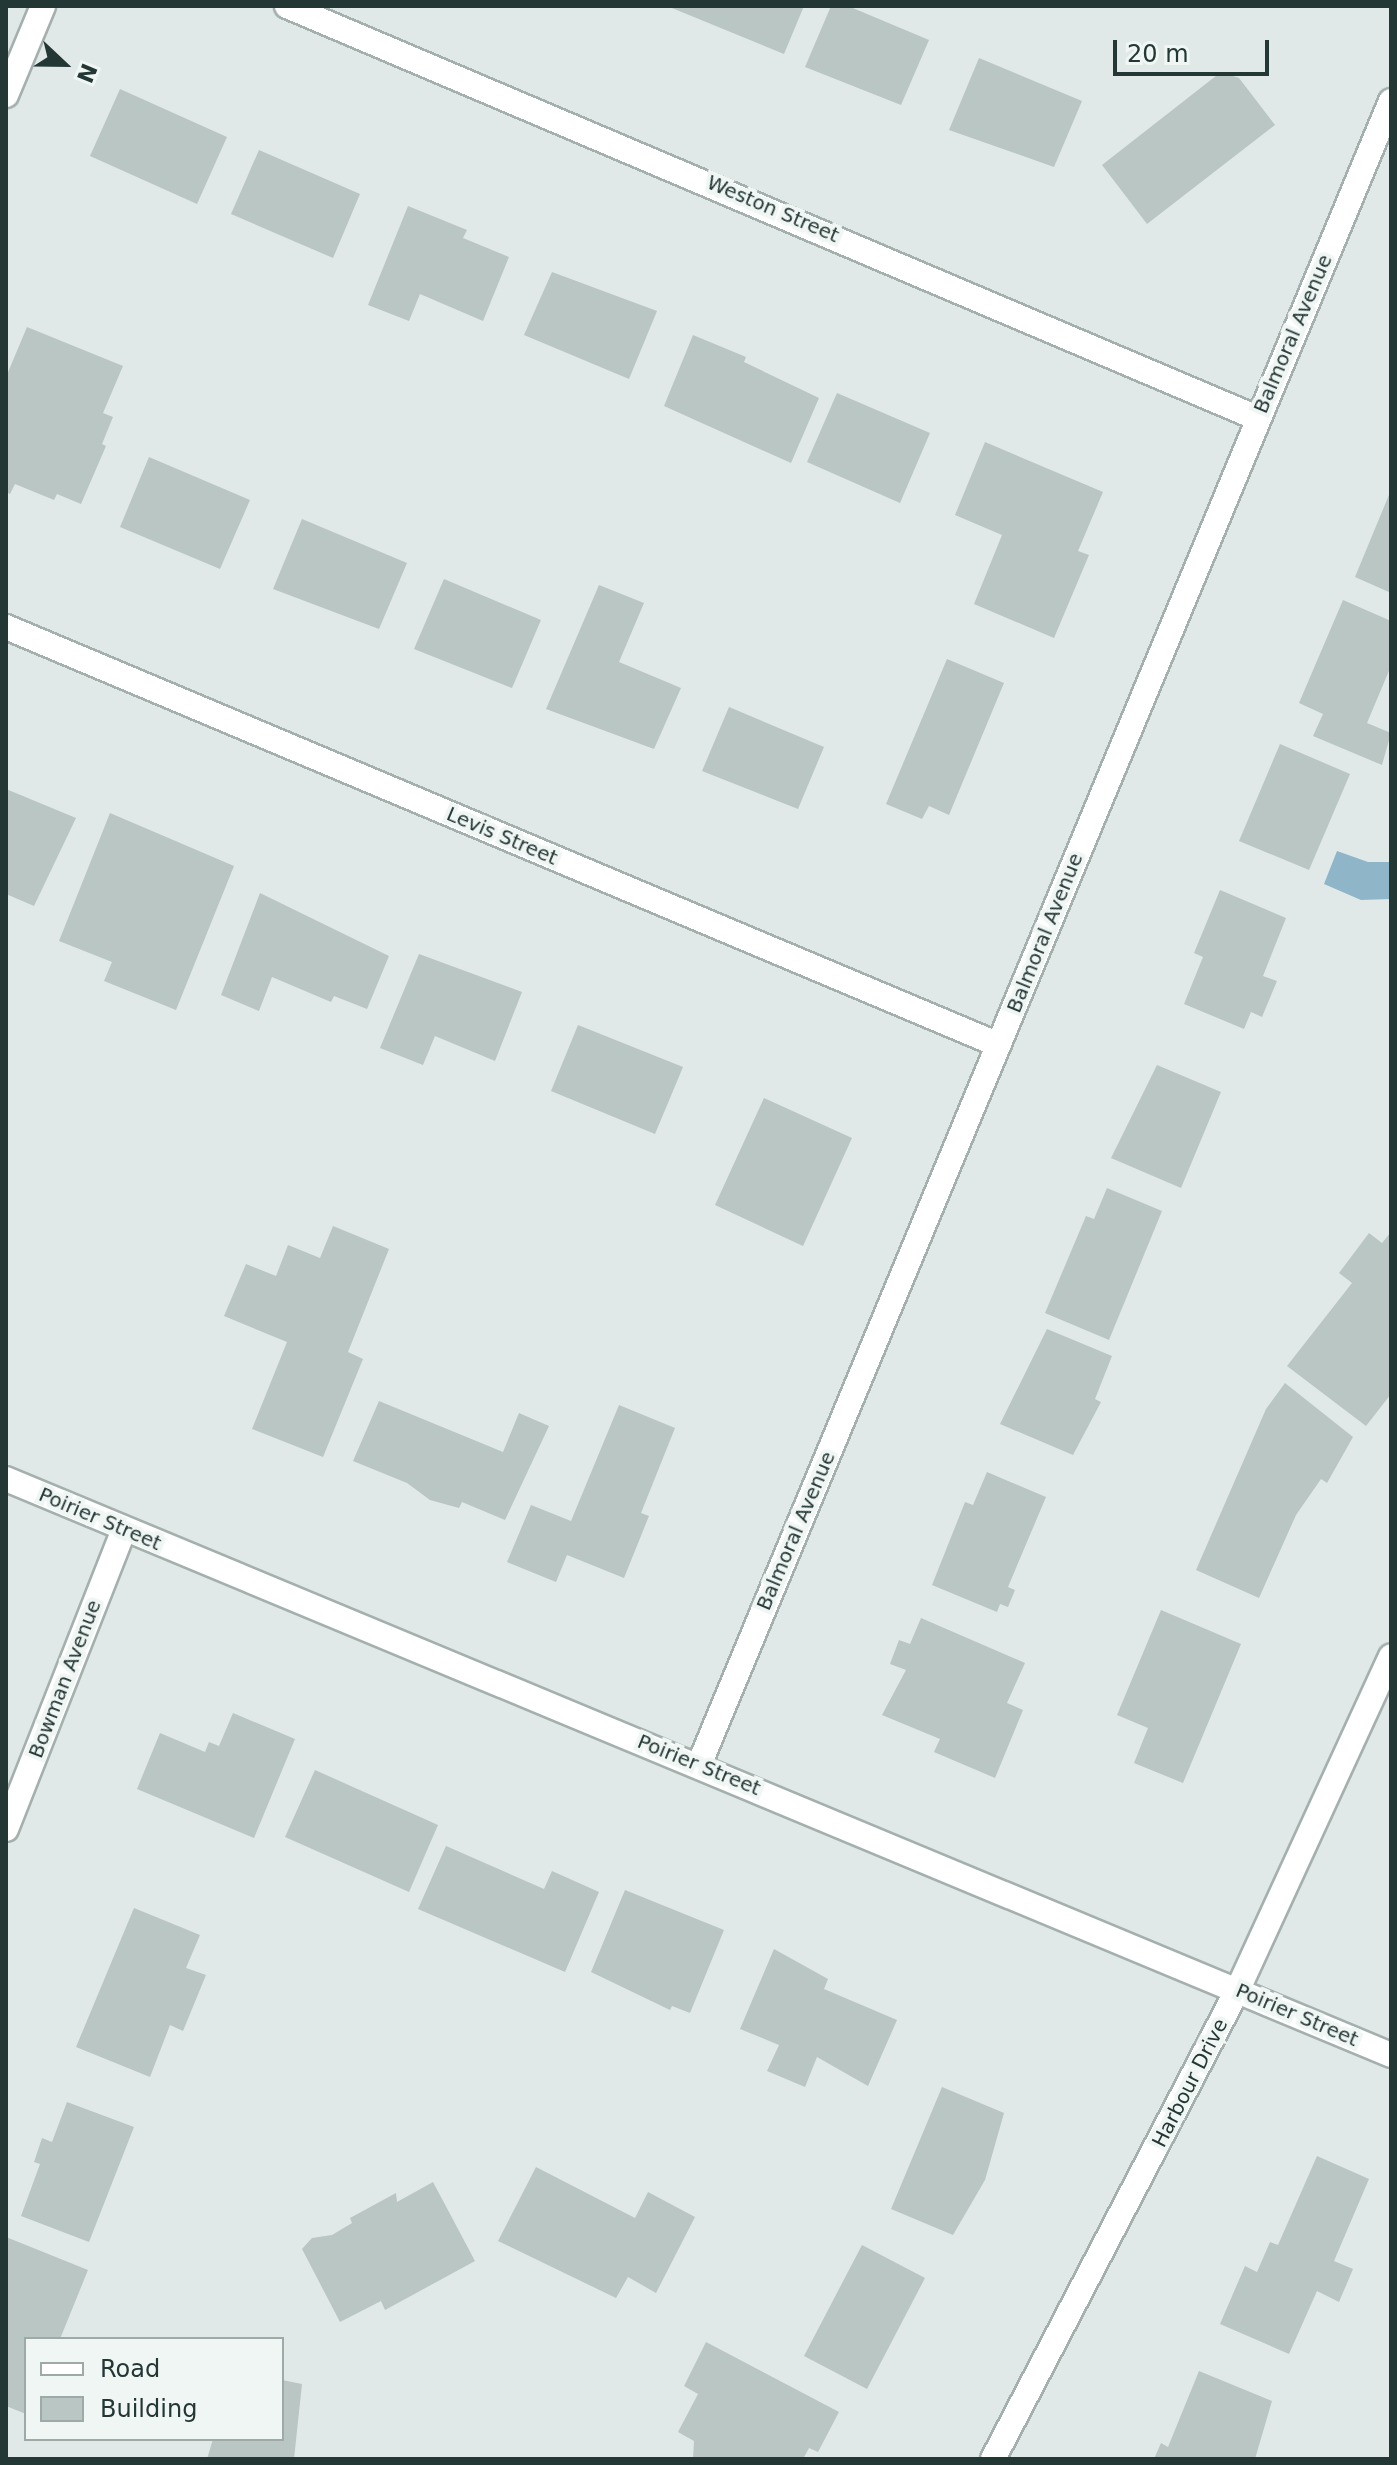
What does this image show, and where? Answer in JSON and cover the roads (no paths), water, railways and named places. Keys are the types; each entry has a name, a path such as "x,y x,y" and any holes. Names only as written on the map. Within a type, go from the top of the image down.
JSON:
{"street":[{"path":"6,95 43,6"},
{"name":"Weston Street","path":"287,6 1257,418"},
{"name":"Balmoral Avenue","path":"699,1765 1391,101"},
{"name":"Levis Street","path":"6,627 999,1045"},
{"name":"Poirier Street","path":"6,1479 1391,2055"},
{"name":"Bowman Avenue","path":"6,1829 124,1529"},
{"name":"Harbour Drive","path":"993,2459 1238,1989 1391,1656"}],"water":[{"path":"1337,851 1368,862 1391,862 1391,899 1361,900 1324,884"}]}
